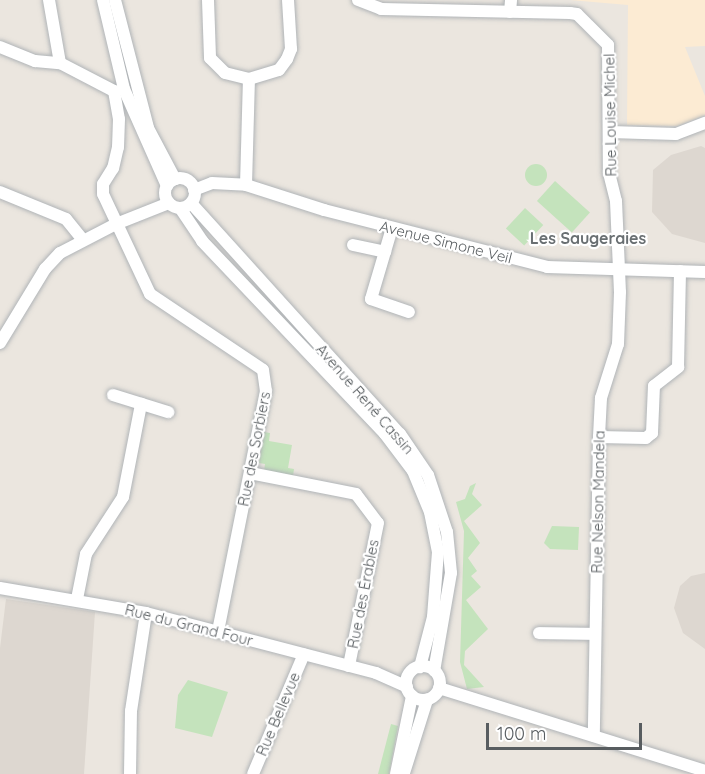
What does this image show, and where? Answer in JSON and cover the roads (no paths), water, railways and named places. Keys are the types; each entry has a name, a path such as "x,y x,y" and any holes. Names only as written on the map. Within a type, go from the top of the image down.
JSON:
{"street":[{"path":"0,47 35,61 60,63 49,0"},
{"path":"103,0 124,89 171,182"},
{"path":"115,0 148,128 171,182 165,195 180,205"},
{"path":"208,0 210,58 225,73 249,79 279,70 287,59 291,49 288,0"},
{"name":"Rue Louise Michel","path":"358,0 381,9 511,6 577,14 608,45 609,173 616,201 621,270"},
{"name":"Rue des Sorbiers","path":"60,63 114,91 119,119 118,147 113,168 103,184 107,206 150,294 263,370 266,392 218,632"},
{"path":"246,186 249,79"},
{"path":"610,132 676,134 705,123"},
{"path":"0,343 36,285 60,253 116,224 180,205 194,190 185,179 171,182"},
{"name":"Avenue Simone Veil","path":"194,190 212,183 246,186 392,228 547,267 705,272"},
{"path":"0,192 66,219 83,240"},
{"name":"Avenue René Cassin","path":"180,205 202,241 385,434 413,471 430,512 438,552 433,617 409,691"},
{"name":"Avenue René Cassin","path":"180,205 400,434 428,475 447,532 451,573 434,671"},
{"path":"392,228 371,299 409,312"},
{"path":"353,245 385,252"},
{"name":"Rue Nelson Mandela","path":"594,736 601,398 618,344 621,270"},
{"path":"599,437 646,438 652,433 654,386 678,367 680,271"},
{"path":"113,395 168,412"},
{"path":"77,599 86,554 123,497 141,404"},
{"name":"Rue des Érables","path":"250,473 356,494 378,523 349,666"},
{"name":"Rue du Grand Four","path":"0,588 77,599 146,613 304,654 376,673 427,699"},
{"path":"129,774 131,711 146,613"},
{"path":"539,633 595,634"},
{"name":"Rue Bellevue","path":"253,774 304,654"},
{"name":"Rue du Grand Four","path":"376,673 416,669 434,671"},
{"path":"434,671 439,688"},
{"path":"439,688 705,771"},
{"path":"404,774 427,699 439,688"},
{"path":"396,774 409,691"}],"district":[{"name":"Les Saugeraies","path":"588,238"}]}
